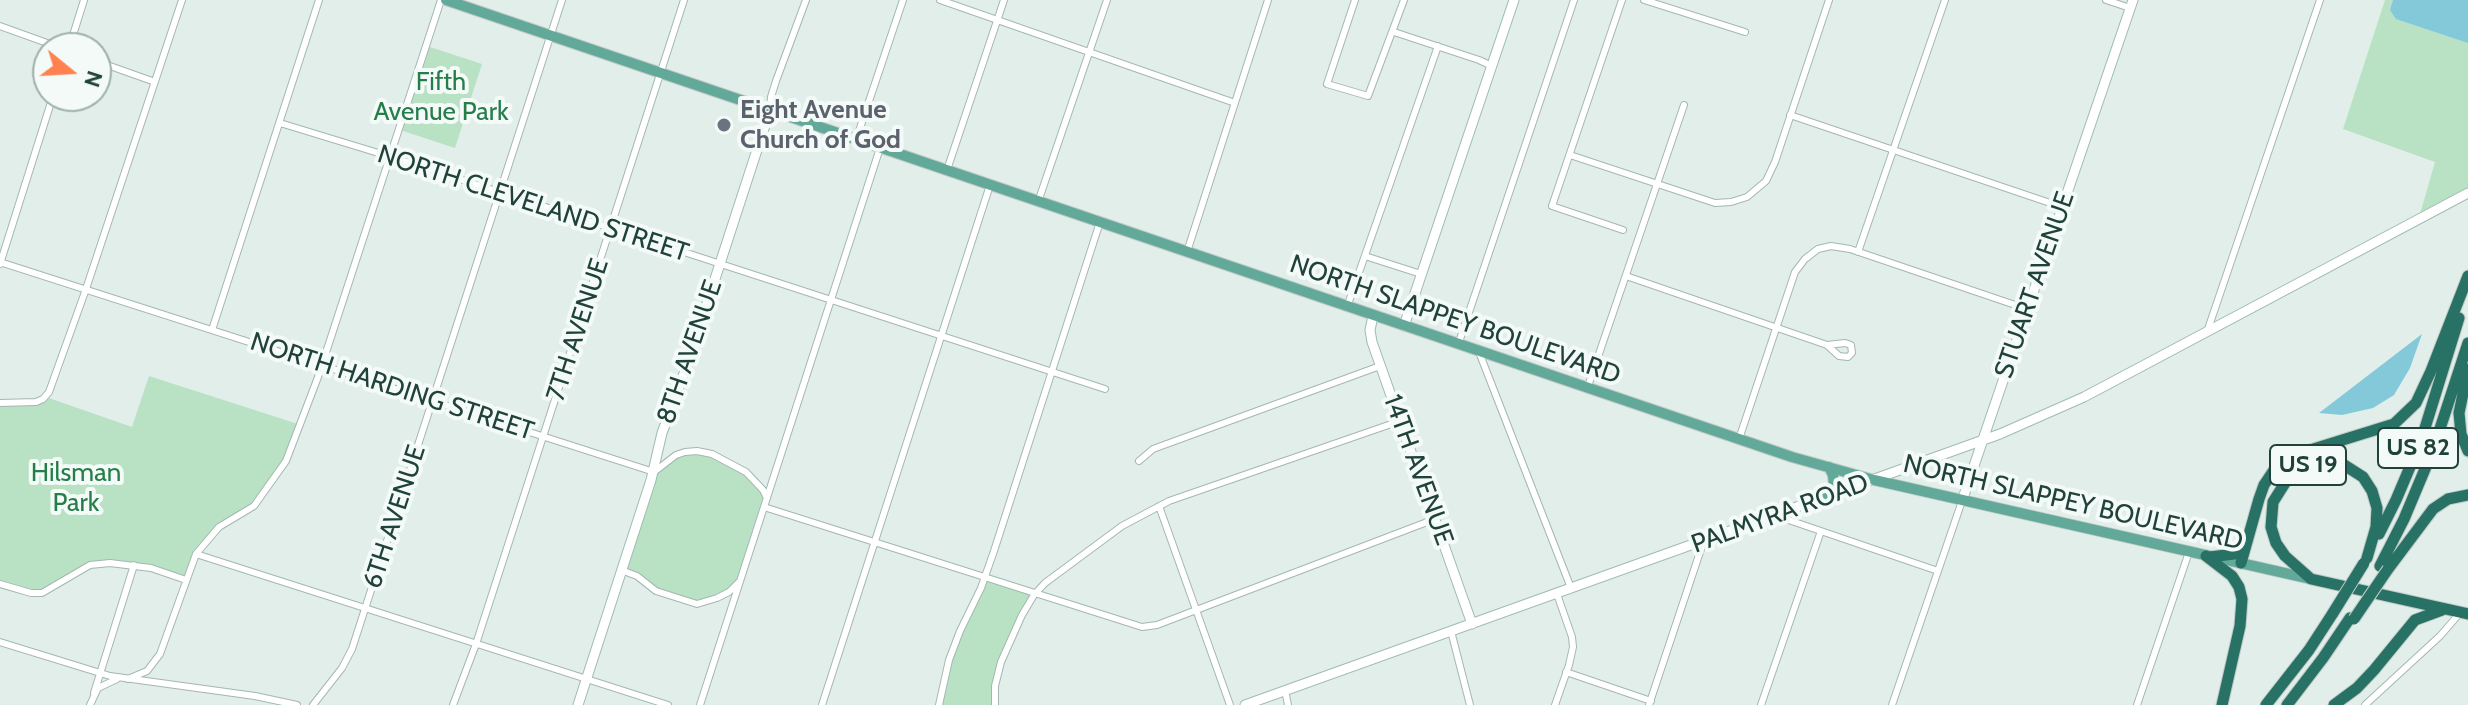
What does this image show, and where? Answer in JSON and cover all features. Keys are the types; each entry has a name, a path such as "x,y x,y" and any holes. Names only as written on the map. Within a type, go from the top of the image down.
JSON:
{"highway":[{"path":"2241,563 2264,485 2281,463 2307,451 2387,426 2410,411 2422,393 2451,331 2468,276"},
{"name":"US 82","path":"2365,561 2421,441 2451,331 2468,287"},
{"name":"US 82","path":"2287,705 2352,618 2384,568 2428,463 2468,343"},
{"path":"2468,369 2460,399 2459,420 2468,451"},
{"name":"US 19","path":"2266,705 2309,650 2365,561 2377,518 2372,491 2363,477 2349,466 2335,462 2312,464 2296,471 2284,482 2273,502 2271,518 2276,543 2285,556 2311,579"},
{"path":"2384,568 2433,509 2448,499 2468,495"},
{"path":"2208,556 2234,554 2249,532"},
{"path":"2208,556 2232,576 2242,599 2240,626 2222,705"},
{"name":"NORTH SLAPPEY BOULEVARD","path":"2311,579 2445,609 2466,610"},
{"path":"2406,600 2466,610"},
{"path":"2334,705 2357,688 2415,620 2432,611 2445,609"}],"main road":[{"name":"NORTH SLAPPEY BOULEVARD","path":"444,0 1587,389 1829,467 1962,501 2311,579"},
{"path":"1825,497 1834,486 1829,467"}],"street":[{"path":"74,32 84,0"},
{"path":"0,403 36,402 45,397 53,383 182,0"},
{"path":"212,330 319,0"},
{"path":"94,693 102,685 147,671 160,654 196,554 219,527 254,506 286,461 322,364 444,0"},
{"name":"6TH AVENUE","path":"313,705 346,661 366,608 562,0"},
{"name":"7TH AVENUE","path":"453,705 476,644 684,0"},
{"name":"8TH AVENUE","path":"578,705 654,472 662,433 770,110 776,81 806,0"},
{"path":"856,140 903,0"},
{"path":"940,0 1235,103"},
{"path":"947,170 1004,0"},
{"path":"1038,202 1107,0"},
{"path":"1187,252 1268,0"},
{"path":"1355,0 1327,84 1368,96 1404,0"},
{"path":"1404,326 1514,0"},
{"path":"1458,345 1574,0"},
{"path":"1622,0 1552,206 1623,230"},
{"path":"1644,0 1745,32"},
{"path":"1570,155 1715,203 1747,197 1766,181 1775,162 1829,0"},
{"path":"1858,252 1945,0"},
{"path":"2106,0 2132,4"},
{"path":"2207,332 2320,0"},
{"name":"STUART AVENUE","path":"1892,705 2132,4"},
{"path":"0,26 32,38"},
{"path":"1394,32 1492,66"},
{"path":"1347,307 1438,46"},
{"path":"112,67 155,82"},
{"path":"1587,389 1684,105"},
{"path":"0,263 48,112"},
{"path":"1790,115 2062,207"},
{"name":"NORTH CLEVELAND STREET","path":"280,123 1105,389"},
{"path":"700,705 880,148"},
{"path":"822,705 990,185"},
{"name":"PALMYRA ROAD","path":"1245,705 1983,440 2084,397 2468,193"},
{"path":"939,705 956,638 984,578 1100,222"},
{"path":"1739,439 1795,272 1812,252 1831,246 1858,252 2027,309"},
{"path":"1365,256 1421,274"},
{"name":"NORTH HARDING STREET","path":"0,263 654,472"},
{"path":"1626,276 1827,345"},
{"name":"14TH AVENUE","path":"1373,316 1370,336 1472,624"},
{"path":"1479,352 1571,588"},
{"path":"1139,461 1153,449 1380,366"},
{"path":"995,705 995,686 1001,662 1022,615 1045,583 1084,552 1136,517 1159,506 1400,421"},
{"path":"654,472 676,455 703,451 746,472 767,498"},
{"path":"1159,506 1230,705"},
{"path":"764,507 1142,627 1157,625 1435,519"},
{"path":"1774,515 1938,571"},
{"path":"1761,705 1821,531"},
{"path":"1566,672 1650,703 1704,540"},
{"path":"2137,705 2189,552"},
{"path":"196,554 668,705"},
{"path":"0,584 42,593 90,565 110,563 134,565 186,580"},
{"path":"90,705 134,565"},
{"path":"621,570 637,576 656,591 697,604 729,592 741,579"},
{"path":"1555,705 1572,652 1572,637 1557,594"},
{"path":"2365,705 2466,610"},
{"path":"1451,631 1470,705"},
{"path":"0,642 100,673 297,705"},
{"path":"1285,690 1288,705"}],"green space":[{"path":"2385,0 2468,0 2468,189 2420,214 2435,162 2343,129"},
{"name":"Fifth Avenue Park","path":"427,46 482,64 455,148 400,130"},
{"name":"Hilsman Park","path":"149,376 298,424 285,461 253,505 227,520 193,556 185,579 151,567 99,562 39,593 0,583 0,403 36,402 46,397 132,427"},
{"path":"703,452 746,473 767,498 741,579 729,591 703,602 656,591 622,570 654,472 676,456"},
{"path":"985,579 1034,594 1000,661 993,705 939,705 950,661"}],"water":[{"path":"2393,0 2468,0 2468,43 2396,19 2390,10"},
{"path":"2422,334 2410,368 2394,395 2373,408 2342,415 2319,413"}],"place":[{"name":"Eight Avenue Church of God","path":"724,125"}]}
